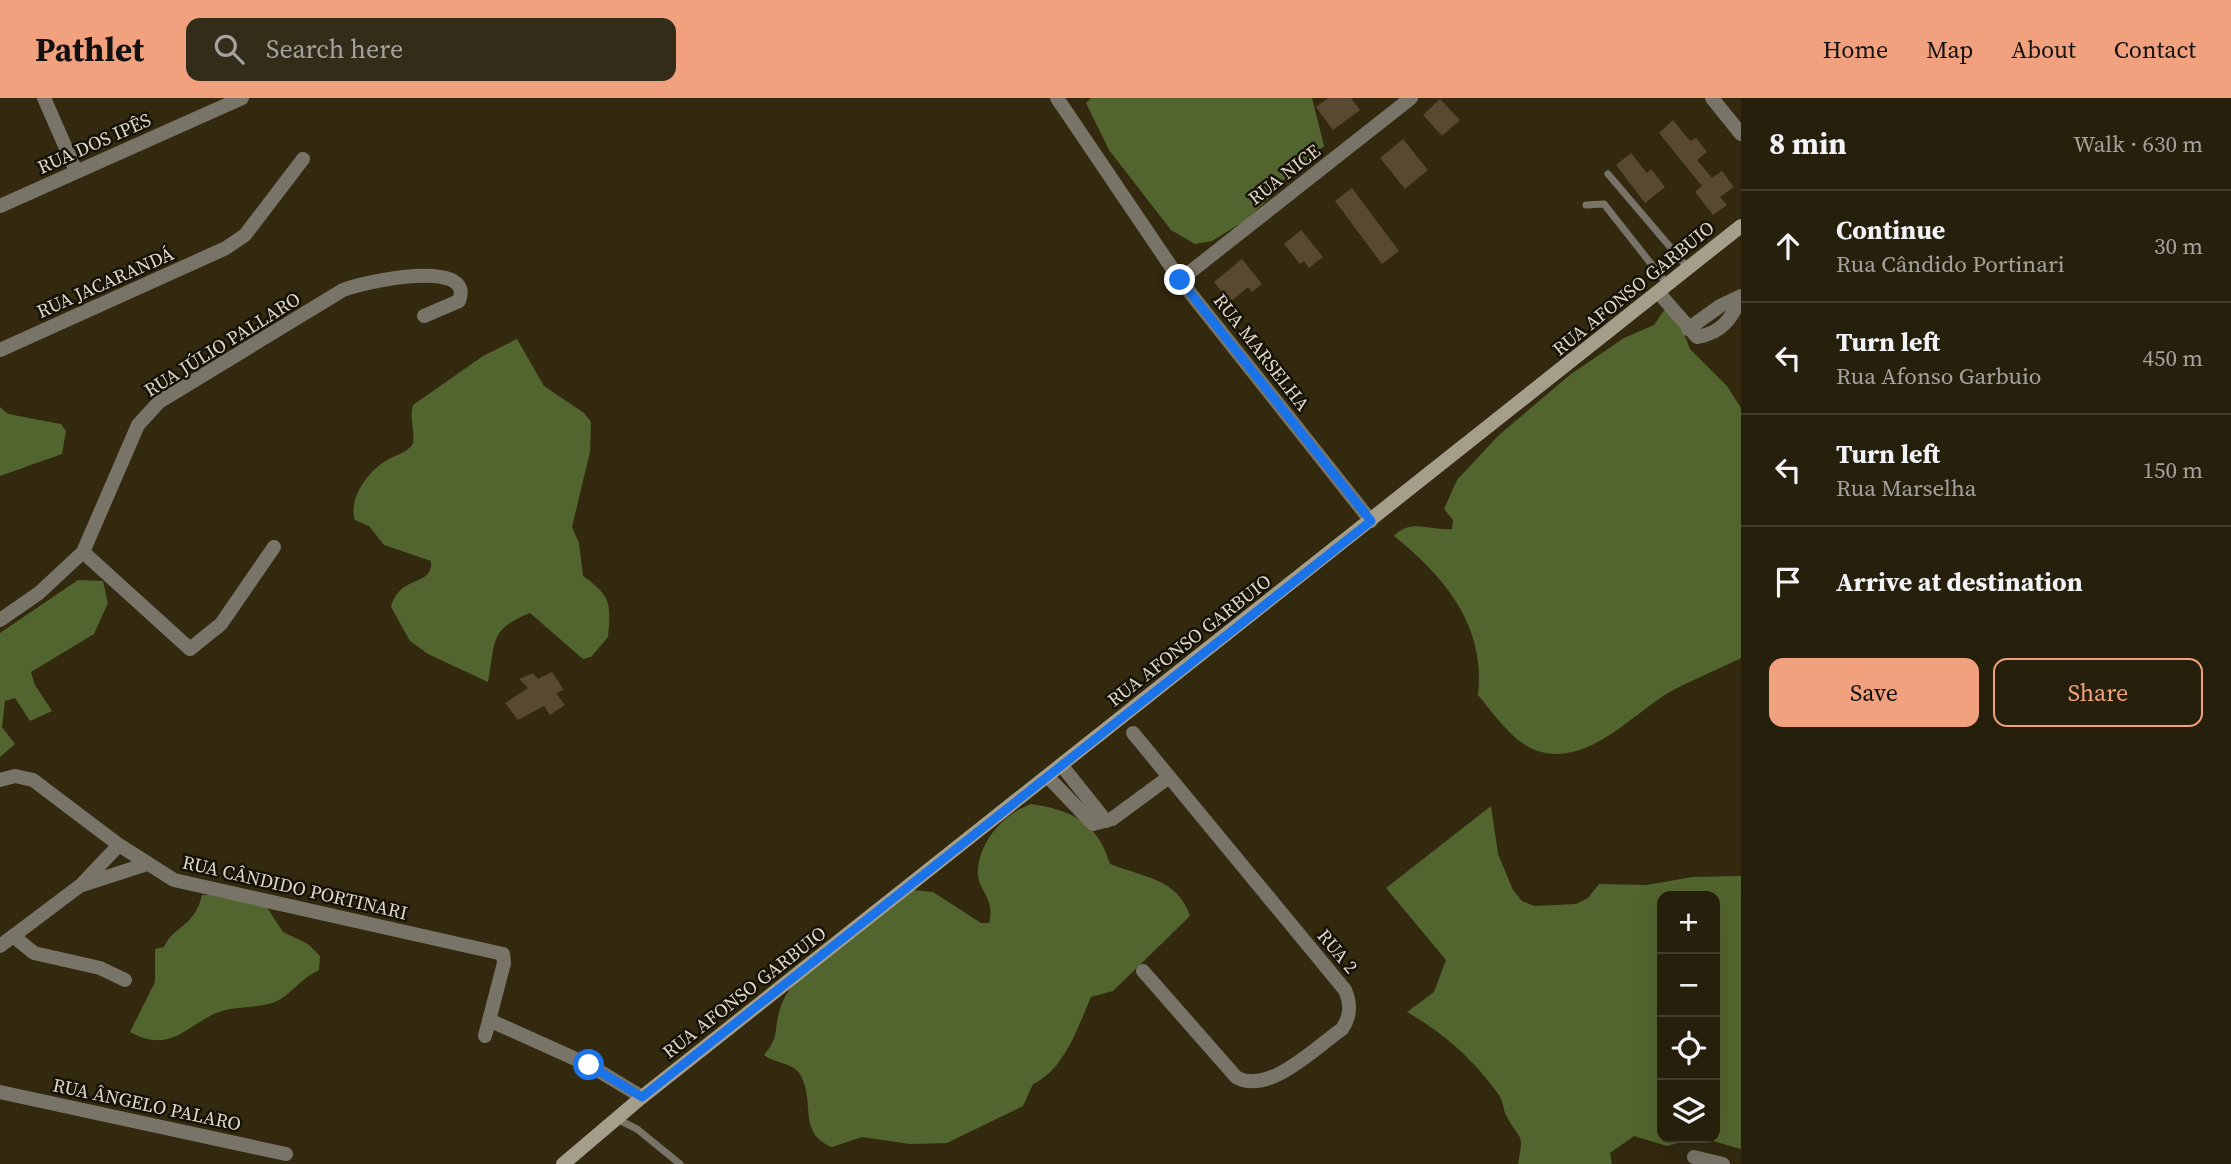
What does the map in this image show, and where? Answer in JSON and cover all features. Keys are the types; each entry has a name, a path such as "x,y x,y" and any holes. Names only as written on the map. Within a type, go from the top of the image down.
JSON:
{"street":[{"path":"44,98 76,171"},
{"name":"RUA DOS IPÊS","path":"0,206 242,98"},
{"name":"RUA MARSELHA","path":"1057,98 1180,280 1371,521"},
{"name":"RUA NICE","path":"1180,280 1412,98"},
{"path":"1712,98 1741,134"},
{"name":"RUA JACARANDÁ","path":"0,350 226,248 245,235 303,159"},
{"name":"RUA AFONSO GARBUIO","path":"563,1164 642,1097 1741,226"},
{"name":"RUA JÚLIO PALLARO","path":"0,620 39,593 83,552 138,425 159,402 343,290 364,282 403,277 451,278 459,284 462,293 459,301 424,316"},
{"path":"1663,288 1688,329 1697,337 1715,331 1731,320 1741,296"},
{"path":"83,552 190,649 227,617 274,547"},
{"name":"RUA 2","path":"1133,733 1345,990 1350,1010 1342,1029 1271,1079 1250,1083 1236,1077 1143,971"},
{"path":"1062,766 1106,821"},
{"name":"RUA CÂNDIDO PORTINARI","path":"0,780 15,776 33,780 119,845 174,880 503,954 504,963 485,1036"},
{"path":"1048,777 1089,822 1106,821 1169,777"},
{"path":"0,946 81,885 119,845"},
{"path":"81,885 147,864"},
{"path":"13,936 34,953 62,957 100,968 125,981"},
{"path":"489,1020 589,1065 642,1097"},
{"name":"RUA ÂNGELO PALARO","path":"0,1093 286,1154"},
{"path":"1694,1157 1723,1164"}],"lane":[{"path":"1608,174 1688,268"},
{"path":"1586,205 1604,204 1663,288"},
{"path":"617,1119 637,1129 680,1164"}],"green space":[{"path":"1091,98 1312,98 1324,146 1246,220 1212,241 1195,244 1171,230 1109,150 1086,103"},
{"path":"1665,309 1675,311 1690,349 1727,386 1741,408 1741,658 1668,693 1593,745 1559,754 1541,752 1531,749 1514,736 1478,695 1479,670 1475,647 1458,605 1430,568 1394,536 1414,526 1452,529 1453,520 1444,509 1457,480 1499,435 1571,374 1624,338 1654,325"},
{"path":"517,339 544,386 584,413 591,422 590,452 572,527 579,543 583,576 599,589 607,601 608,637 591,657 583,659 530,613 516,619 500,632 493,648 488,682 428,654 410,641 391,607 402,589 427,575 431,561 384,545 369,526 355,520 354,504 360,487 371,473 413,444 413,405 483,356"},
{"path":"0,407 8,414 61,424 66,431 62,454 0,476"},
{"path":"78,580 103,581 108,603 94,634 31,672 35,685 52,711 30,721 15,698 5,701 2,727 15,744 0,757 0,633"},
{"path":"1031,804 1059,810 1081,821 1098,838 1110,864 1168,886 1184,903 1190,916 1113,991 1091,997 1062,1058 1053,1069 1033,1084 1023,1106 947,1143 910,1144 862,1137 832,1147 821,1141 811,1126 805,1086 798,1071 764,1055 774,1039 780,1008 786,995 798,978 913,890 933,892 981,923 989,923 990,907 978,878 979,860 988,839 1003,821"},
{"path":"1491,806 1498,854 1513,890 1522,901 1534,906 1576,904 1588,898 1599,884 1647,885 1692,877 1741,876 1741,1149 1720,1143 1720,891 1657,891 1657,1143 1634,1136 1610,1153 1612,1164 1518,1164 1520,1136 1506,1115 1499,1095 1457,1048 1407,1012 1434,992 1446,960 1386,888"},
{"path":"202,895 228,895 266,906 283,932 308,944 320,956 319,970 279,1000 225,1010 170,1038 158,1040 130,1032 155,982 155,949 164,947 173,934 190,920"},
{"path":"1657,1143 1678,1143 1667,1146"}],"building":[{"path":"1328,98 1351,98 1360,110 1333,130 1316,107"},
{"path":"1440,99 1460,120 1442,136 1423,115"},
{"path":"1673,120 1690,141 1696,138 1707,152 1697,160 1712,178 1722,171 1734,187 1720,197 1727,205 1713,215 1695,192 1702,186 1659,133"},
{"path":"1403,139 1428,170 1405,189 1380,158"},
{"path":"1631,153 1647,173 1651,169 1665,187 1645,203 1616,165"},
{"path":"1352,188 1399,251 1382,264 1335,201"},
{"path":"1301,230 1323,257 1309,268 1304,261 1300,264 1284,244"},
{"path":"1242,259 1262,284 1252,292 1248,287 1230,302 1214,282"},
{"path":"552,672 564,690 556,693 565,705 550,715 544,706 518,720 505,703 528,688 519,679 533,673 538,679"}],"route":[{"path":"589,1065 642,1097 1371,521 1180,280"}]}
